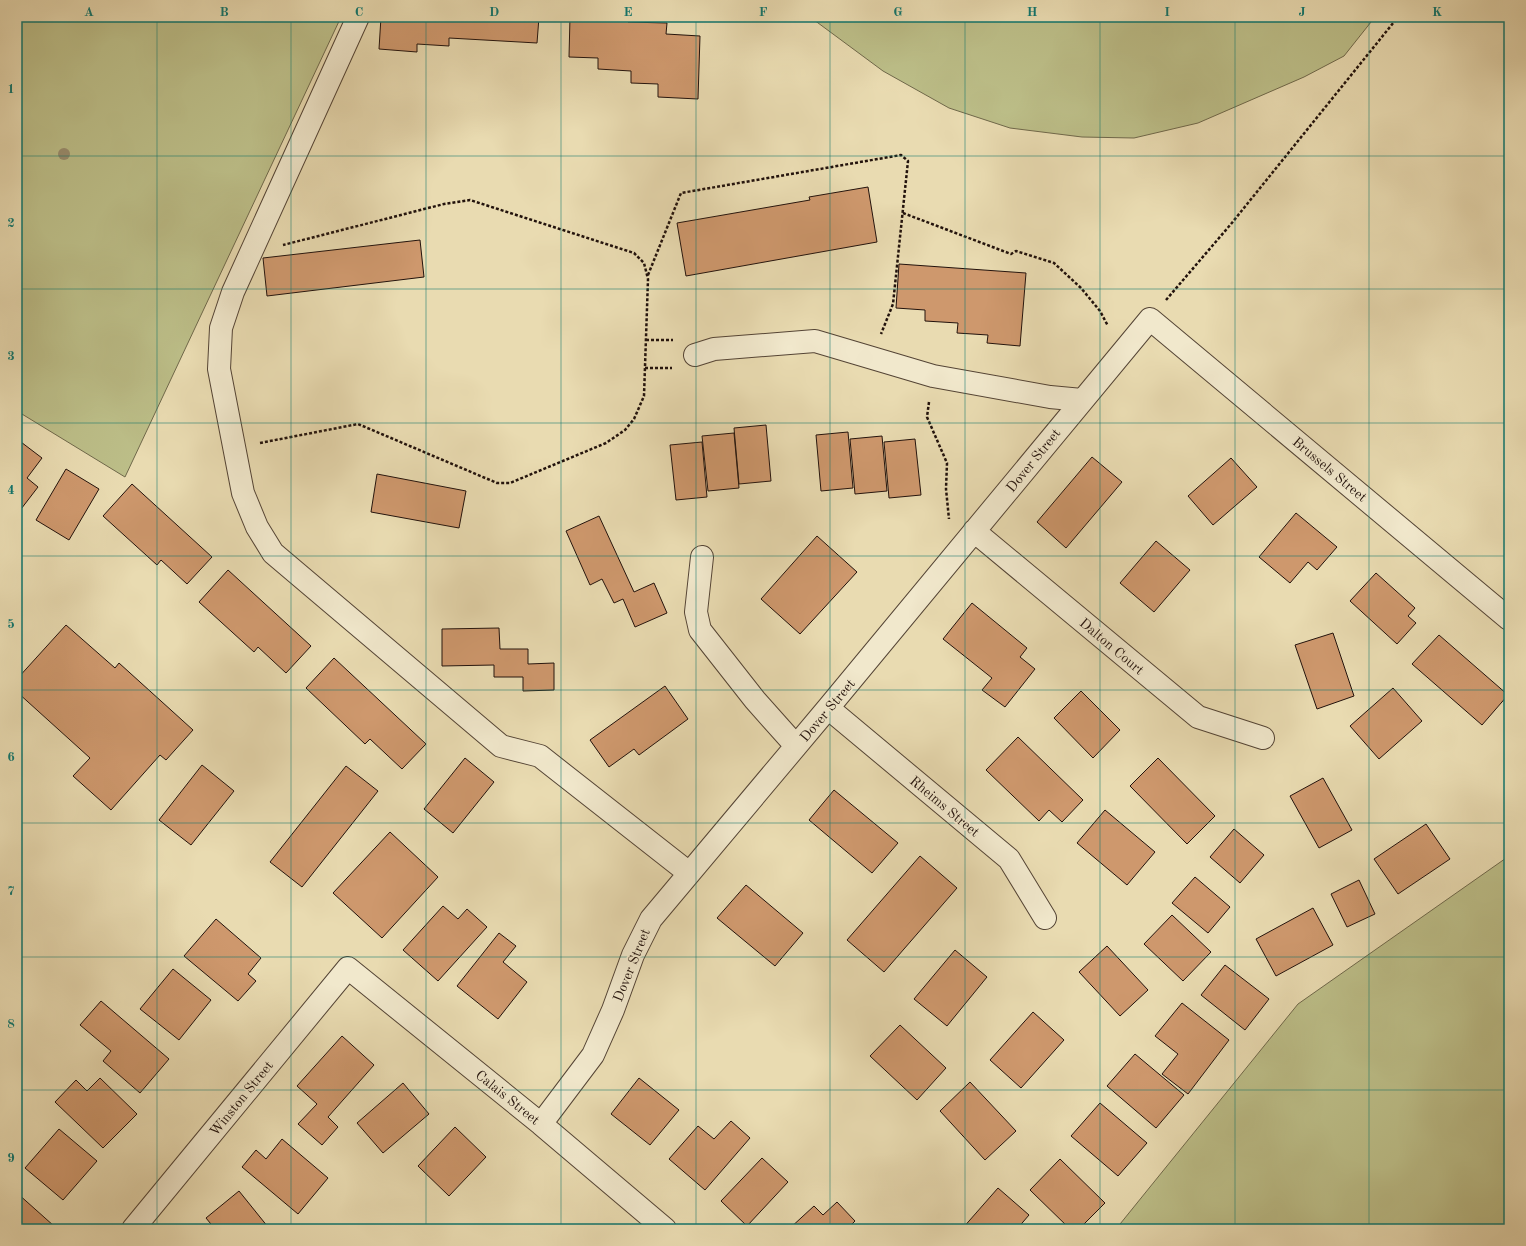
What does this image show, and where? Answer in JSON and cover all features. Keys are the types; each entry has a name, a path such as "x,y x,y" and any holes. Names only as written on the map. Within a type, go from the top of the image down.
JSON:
{"street":[{"path":"358,17 233,292 221,328 219,369 243,493 257,527 273,553 501,746 540,756 689,873"},
{"name":"Dover Street","path":"541,1124 593,1055 613,1010 633,955 651,919 1150,319"},
{"name":"Brussels Street","path":"1150,319 1509,619"},
{"path":"695,355 714,349 814,341 910,368 932,376 1050,397 1082,400"},
{"name":"Dalton Court","path":"974,531 1198,717 1263,738"},
{"path":"702,557 696,612 700,630 755,700 796,746"},
{"name":"Rheims Street","path":"828,708 1009,859 1045,918"},
{"name":"Calais Street","path":"348,968 541,1124 665,1229"},
{"name":"Winston Street","path":"134,1229 348,968"}],"path":[{"path":"1150,319 1231,224 1398,17"},
{"path":"647,276 681,194 901,155 908,161 893,304 880,336"},
{"path":"234,448 358,424 497,483 510,483 606,443 625,430 634,419 644,396 647,276 644,264 634,253 470,200 422,210 267,250 253,248"},
{"path":"903,213 1011,254 1016,250 1054,263 1081,288 1100,311 1108,326"},
{"path":"932,376 926,417 947,463 946,489 949,519"}],"green space":[{"path":"17,17 341,17 125,477 17,411"},
{"path":"810,17 1375,17 1344,56 1304,77 1198,123 1134,138 1082,137 1010,128 949,108 883,71"},
{"path":"1509,856 1509,1229 1116,1229 1298,1004"}],"building":[{"path":"381,17 539,17 537,43 449,38 449,46 417,44 417,52 379,49"},
{"path":"570,17 628,17 628,22 667,23 666,34 700,36 698,99 658,97 658,84 631,83 631,71 598,69 598,58 569,57"},
{"path":"868,187 877,242 686,276 677,223 810,200 809,197"},
{"path":"420,240 424,277 267,296 263,258"},
{"path":"899,264 1026,273 1020,346 987,343 988,335 957,333 958,323 925,321 925,310 896,308"},
{"path":"766,425 771,481 739,484 734,428"},
{"path":"848,432 853,488 821,491 816,435"},
{"path":"734,433 739,488 708,491 702,436"},
{"path":"882,436 887,491 855,494 850,439"},
{"path":"17,439 42,458 27,478 38,487 18,513 17,512"},
{"path":"915,439 921,495 889,498 884,442"},
{"path":"702,442 707,497 676,500 670,445"},
{"path":"1092,457 1122,482 1066,548 1037,522"},
{"path":"1231,458 1257,487 1213,525 1188,496"},
{"path":"66,469 99,489 69,540 36,520"},
{"path":"377,474 466,491 459,528 371,512"},
{"path":"132,484 212,557 187,584 161,560 157,565 103,516"},
{"path":"1296,513 1337,547 1317,570 1308,562 1290,583 1259,557"},
{"path":"599,516 634,592 654,583 667,613 635,627 623,599 614,603 602,579 590,585 566,531"},
{"path":"817,536 857,572 800,634 761,599"},
{"path":"1156,541 1190,570 1154,612 1120,583"},
{"path":"228,570 311,646 286,673 258,647 254,652 199,602"},
{"path":"1376,573 1415,608 1408,616 1416,623 1397,644 1350,601"},
{"path":"972,603 1027,648 1020,657 1035,669 1005,707 982,690 992,678 943,639"},
{"path":"66,625 115,668 119,663 193,730 166,760 160,755 111,810 73,776 90,758 17,692 17,679"},
{"path":"499,628 500,649 528,649 528,664 554,663 554,690 523,691 523,677 494,677 494,665 442,666 442,629"},
{"path":"1333,633 1354,696 1317,709 1295,645"},
{"path":"1439,635 1508,695 1482,725 1412,664"},
{"path":"334,658 426,744 402,769 370,739 365,744 306,688"},
{"path":"665,686 688,719 639,755 634,749 609,767 590,740"},
{"path":"1393,688 1422,721 1379,759 1350,726"},
{"path":"1081,691 1120,730 1093,758 1054,718"},
{"path":"1018,737 1083,800 1062,822 1049,810 1039,821 986,770"},
{"path":"465,758 494,782 453,833 424,809"},
{"path":"1158,758 1215,816 1187,844 1130,786"},
{"path":"202,765 234,791 191,845 159,820"},
{"path":"346,766 378,791 302,887 270,862"},
{"path":"1323,778 1352,830 1319,848 1290,796"},
{"path":"834,790 898,843 872,873 809,820"},
{"path":"1105,810 1155,852 1127,885 1077,843"},
{"path":"1426,824 1450,859 1398,894 1374,859"},
{"path":"1234,829 1264,855 1240,883 1210,857"},
{"path":"390,832 438,877 382,938 333,893"},
{"path":"920,856 957,888 884,972 847,940"},
{"path":"1195,877 1230,907 1208,933 1172,903"},
{"path":"1359,880 1375,914 1347,927 1331,894"},
{"path":"746,885 803,933 775,966 717,918"},
{"path":"443,906 458,919 467,909 487,927 438,981 403,950"},
{"path":"1313,908 1333,945 1276,976 1256,939"},
{"path":"1172,915 1211,952 1183,981 1144,944"},
{"path":"216,919 261,958 248,974 256,981 238,1001 184,956"},
{"path":"499,933 516,946 503,962 527,982 498,1019 457,986"},
{"path":"1107,946 1148,990 1120,1016 1079,972"},
{"path":"955,950 987,977 947,1026 914,999"},
{"path":"1225,965 1269,999 1245,1030 1201,995"},
{"path":"173,969 211,1000 179,1040 140,1009"},
{"path":"101,1001 169,1059 140,1093 103,1061 111,1051 80,1025"},
{"path":"1182,1003 1229,1040 1188,1094 1162,1074 1178,1054 1155,1036"},
{"path":"1033,1012 1064,1040 1021,1088 990,1060"},
{"path":"900,1025 946,1068 917,1100 870,1056"},
{"path":"342,1036 374,1065 328,1117 338,1127 322,1145 298,1124 317,1104 297,1086"},
{"path":"1135,1054 1184,1095 1156,1128 1107,1086"},
{"path":"100,1078 137,1114 103,1148 55,1102 76,1080 87,1091"},
{"path":"639,1078 679,1110 650,1145 611,1114"},
{"path":"970,1082 1016,1131 985,1160 940,1111"},
{"path":"403,1083 429,1114 383,1153 357,1123"},
{"path":"1100,1103 1147,1143 1118,1176 1071,1136"},
{"path":"731,1121 750,1138 705,1190 669,1159 698,1126 714,1139"},
{"path":"455,1127 486,1157 449,1196 418,1166"},
{"path":"59,1129 97,1161 63,1200 25,1168"},
{"path":"282,1139 328,1178 298,1214 242,1167 256,1150 266,1159"},
{"path":"762,1158 788,1182 747,1226 721,1201"},
{"path":"1060,1159 1105,1203 1079,1229 1070,1229 1030,1190"},
{"path":"998,1188 1029,1215 1017,1229 962,1229"},
{"path":"239,1191 268,1227 266,1229 215,1229 206,1218"},
{"path":"17,1193 54,1226 51,1229 17,1229"},
{"path":"837,1202 855,1221 847,1229 789,1229 814,1206 823,1215"}]}
